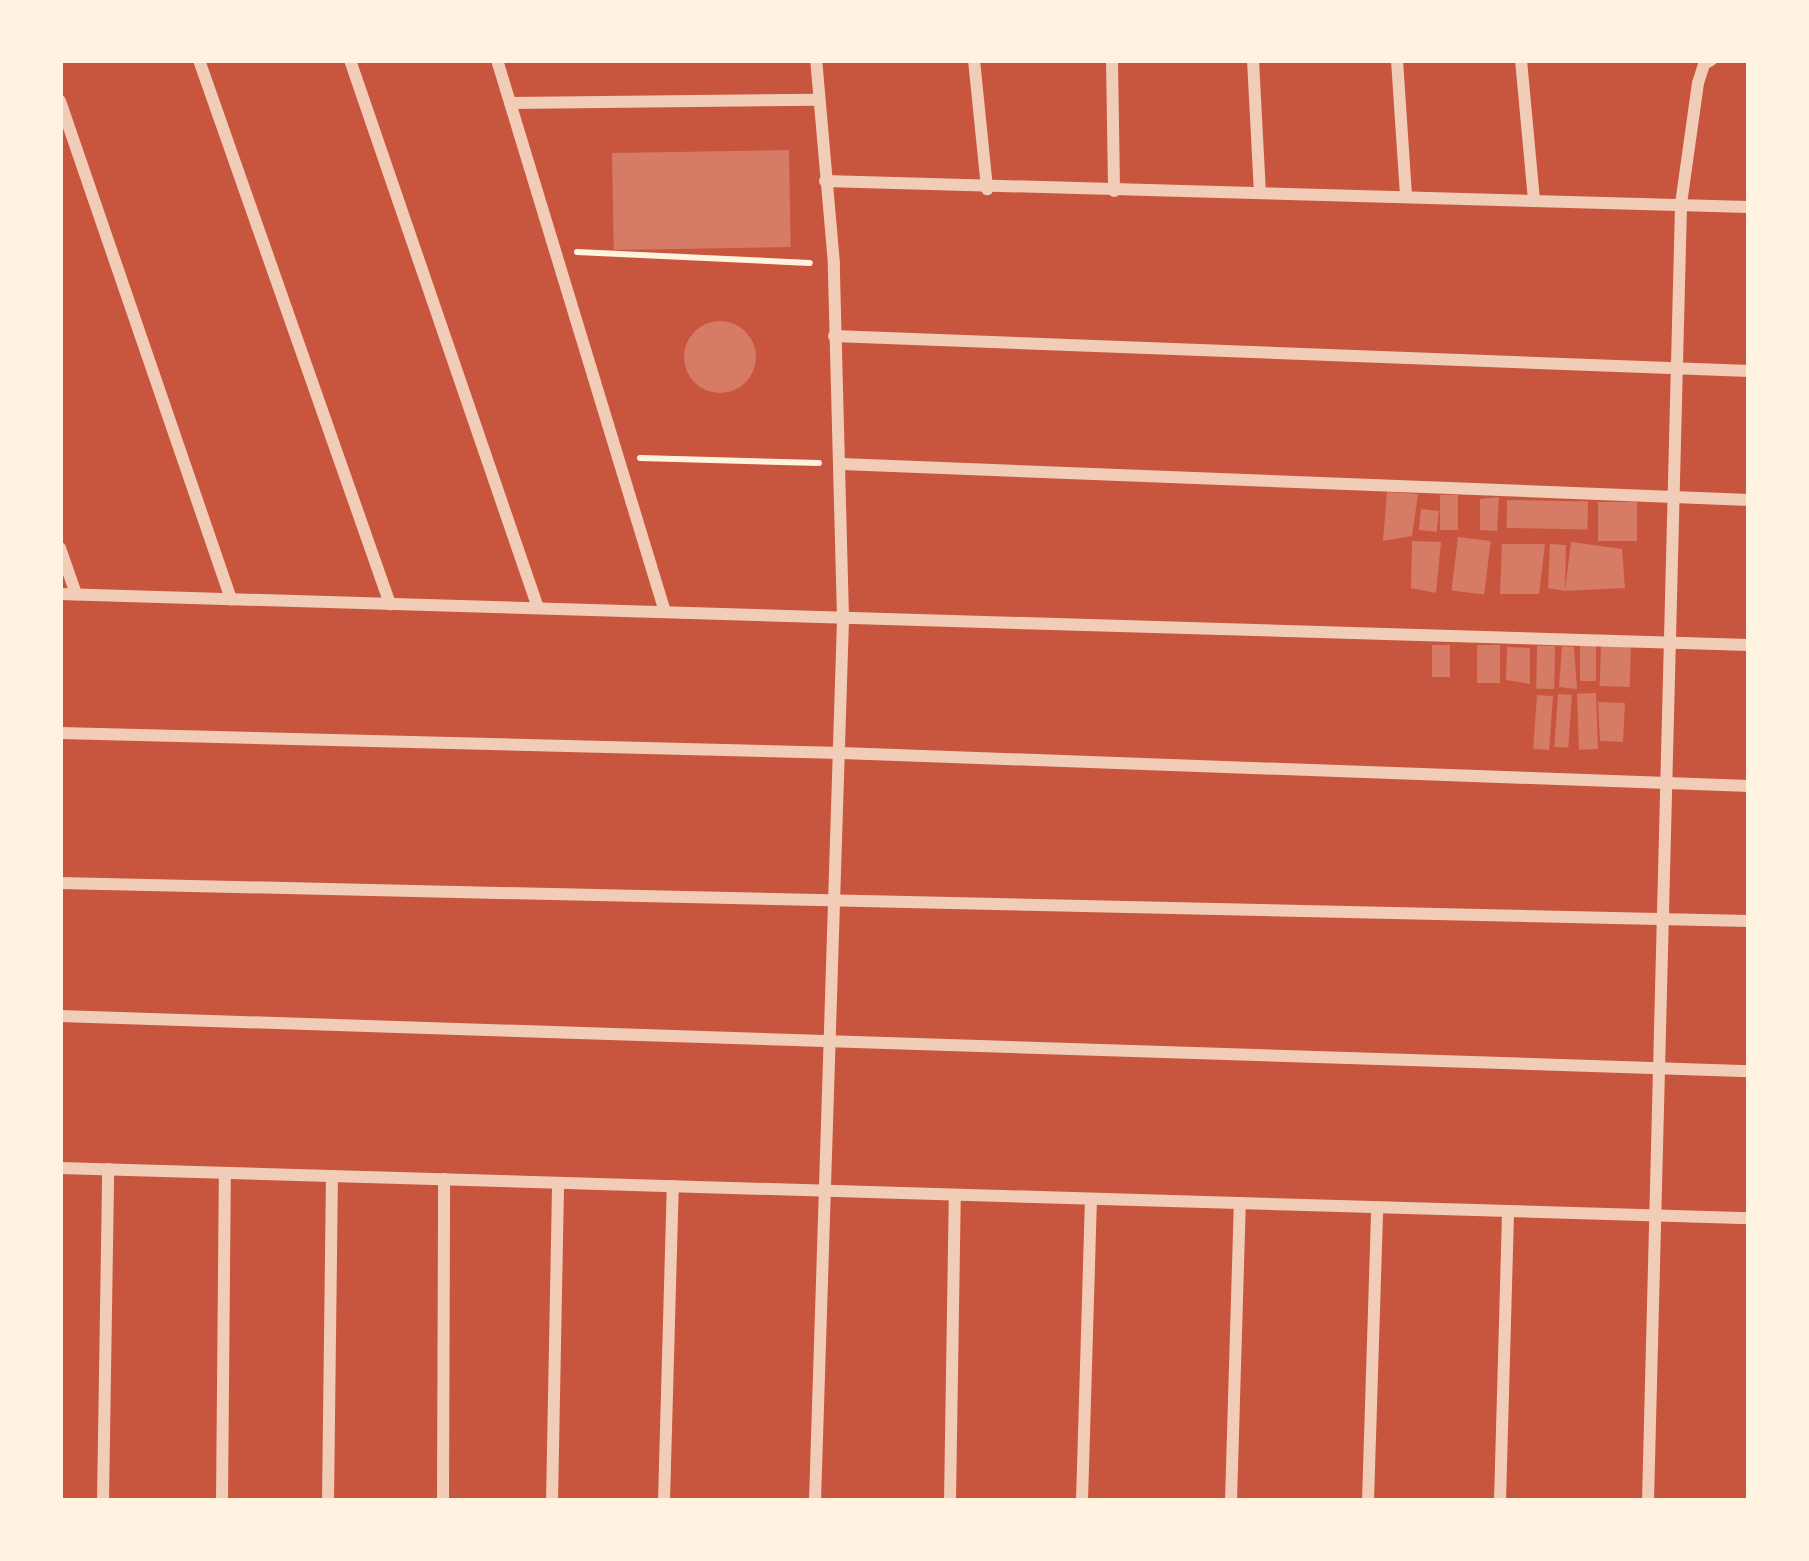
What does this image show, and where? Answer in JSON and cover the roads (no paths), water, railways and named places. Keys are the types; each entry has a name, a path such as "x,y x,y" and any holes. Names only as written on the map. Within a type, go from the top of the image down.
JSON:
{"street":[{"path":"199,60 390,604"},
{"path":"350,60 538,608"},
{"path":"497,60 664,612"},
{"path":"815,1501 844,618 834,264 816,60"},
{"path":"974,60 987,189"},
{"path":"1112,60 1114,190"},
{"path":"1252,60 1260,193"},
{"path":"1397,60 1406,195"},
{"path":"1521,60 1534,199"},
{"path":"1648,1501 1682,204 1698,83 1703,64 1711,60"},
{"path":"510,103 818,100"},
{"path":"60,101 231,599"},
{"path":"825,181 1749,207"},
{"path":"834,336 1749,371"},
{"path":"842,464 1749,500"},
{"path":"60,548 76,594"},
{"path":"60,594 1749,645"},
{"path":"60,733 841,753 1749,786"},
{"path":"60,883 1749,921"},
{"path":"60,1016 1749,1071"},
{"path":"60,1168 1749,1218"},
{"path":"103,1501 108,1169"},
{"path":"222,1501 225,1173"},
{"path":"328,1501 332,1175"},
{"path":"443,1501 444,1179"},
{"path":"553,1501 559,1183"},
{"path":"664,1501 673,1186"},
{"path":"950,1501 955,1195"},
{"path":"1082,1501 1091,1199"},
{"path":"1232,1501 1240,1203"},
{"path":"1368,1501 1376,1207"},
{"path":"1500,1501 1508,1211"}]}
